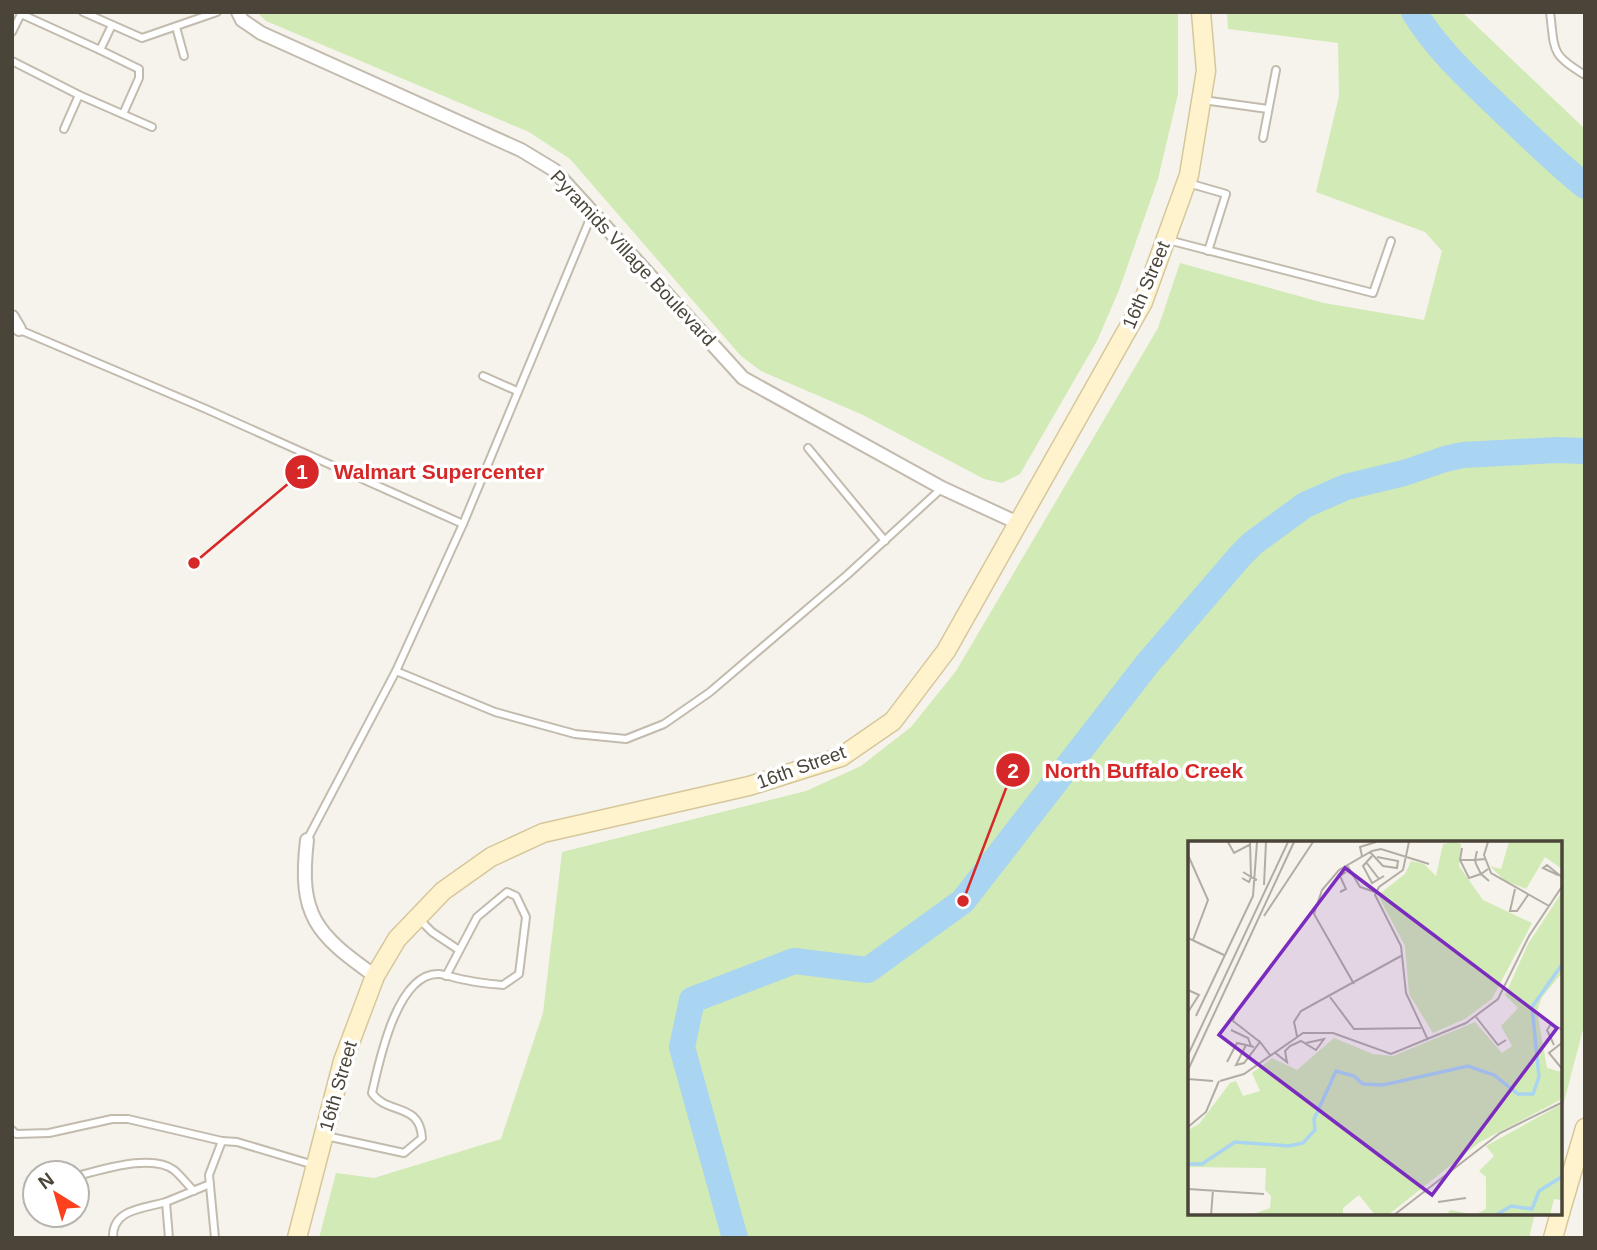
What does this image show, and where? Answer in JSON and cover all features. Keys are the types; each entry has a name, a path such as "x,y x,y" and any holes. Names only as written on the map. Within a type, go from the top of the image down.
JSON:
{"street":[{"name":"Pyramids Village Boulevard","path":"238,12 243,20 261,33 522,150 554,170 743,378 942,488 1018,523"},
{"name":"16th Street","path":"297,1238 343,1061 375,976 397,939 443,891 491,858 543,832 749,786 841,757 894,721 939,661 1143,302 1186,183 1206,71 1201,12"},
{"path":"12,317 19,329"},
{"path":"307,840 305,898 315,920 337,949 375,976"},
{"path":"1562,1207 1584,1137"},
{"path":"1553,1238 1559,1215"}],"lane":[{"path":"83,12 142,38 217,12"},
{"path":"1550,12 1557,55 1563,62 1585,75"},
{"path":"12,32 21,13 139,69 139,78 123,114"},
{"path":"100,50 112,25"},
{"path":"176,27 184,56"},
{"path":"12,61 152,127"},
{"path":"1262,138 1276,70"},
{"path":"64,129 79,94"},
{"path":"1201,100 1268,109"},
{"path":"1186,183 1226,194 1208,251"},
{"path":"307,840 396,671 463,524 592,214"},
{"path":"1166,240 1373,293 1391,241"},
{"path":"19,329 463,524"},
{"path":"482,376 517,391"},
{"path":"808,448 884,541"},
{"path":"396,671 495,712 575,734 625,739 664,724 710,692 942,488"},
{"path":"324,1136 404,1153 422,1138 421,1129 409,1113 385,1104 372,1093 382,1051 404,997 416,983 437,974 446,976 503,985 520,974 526,917 516,896 507,892 477,917 446,976"},
{"path":"417,918 459,950"},
{"path":"12,1130 16,1134 49,1133 111,1119 128,1119 222,1141 237,1142 316,1165"},
{"path":"215,1238 209,1175 222,1141"},
{"path":"91,1172 122,1164 152,1164 172,1168 194,1191"},
{"path":"113,1238 113,1225 118,1217 210,1184"},
{"path":"166,1202 169,1238"}],"green space":[{"path":"257,12 1178,12 1178,94 1158,179 1119,290 1097,341 1020,474 1002,483 984,479 863,415 761,371 741,356 570,159 529,132 266,21"},
{"path":"1227,12 1462,12 1585,129 1585,1022 1562,1109 1562,841 1188,841 1188,1215 1535,1215 1529,1238 319,1238 336,1173 374,1178 501,1139 543,1013 562,852 806,791 861,766 911,727 956,671 1158,328 1180,263 1324,303 1424,320 1442,251 1425,232 1316,192 1339,96 1338,43 1228,29"}],"waterway":[{"path":"1414,12 1458,68 1585,186"},
{"path":"735,1238 682,1047 692,1000 794,961 868,970 963,901 1148,663 1240,556 1253,543 1305,505 1346,487 1463,455 1585,451"}],"place":[{"name":"Walmart Supercenter","path":"194,563"},
{"name":"North Buffalo Creek","path":"963,901"}]}
